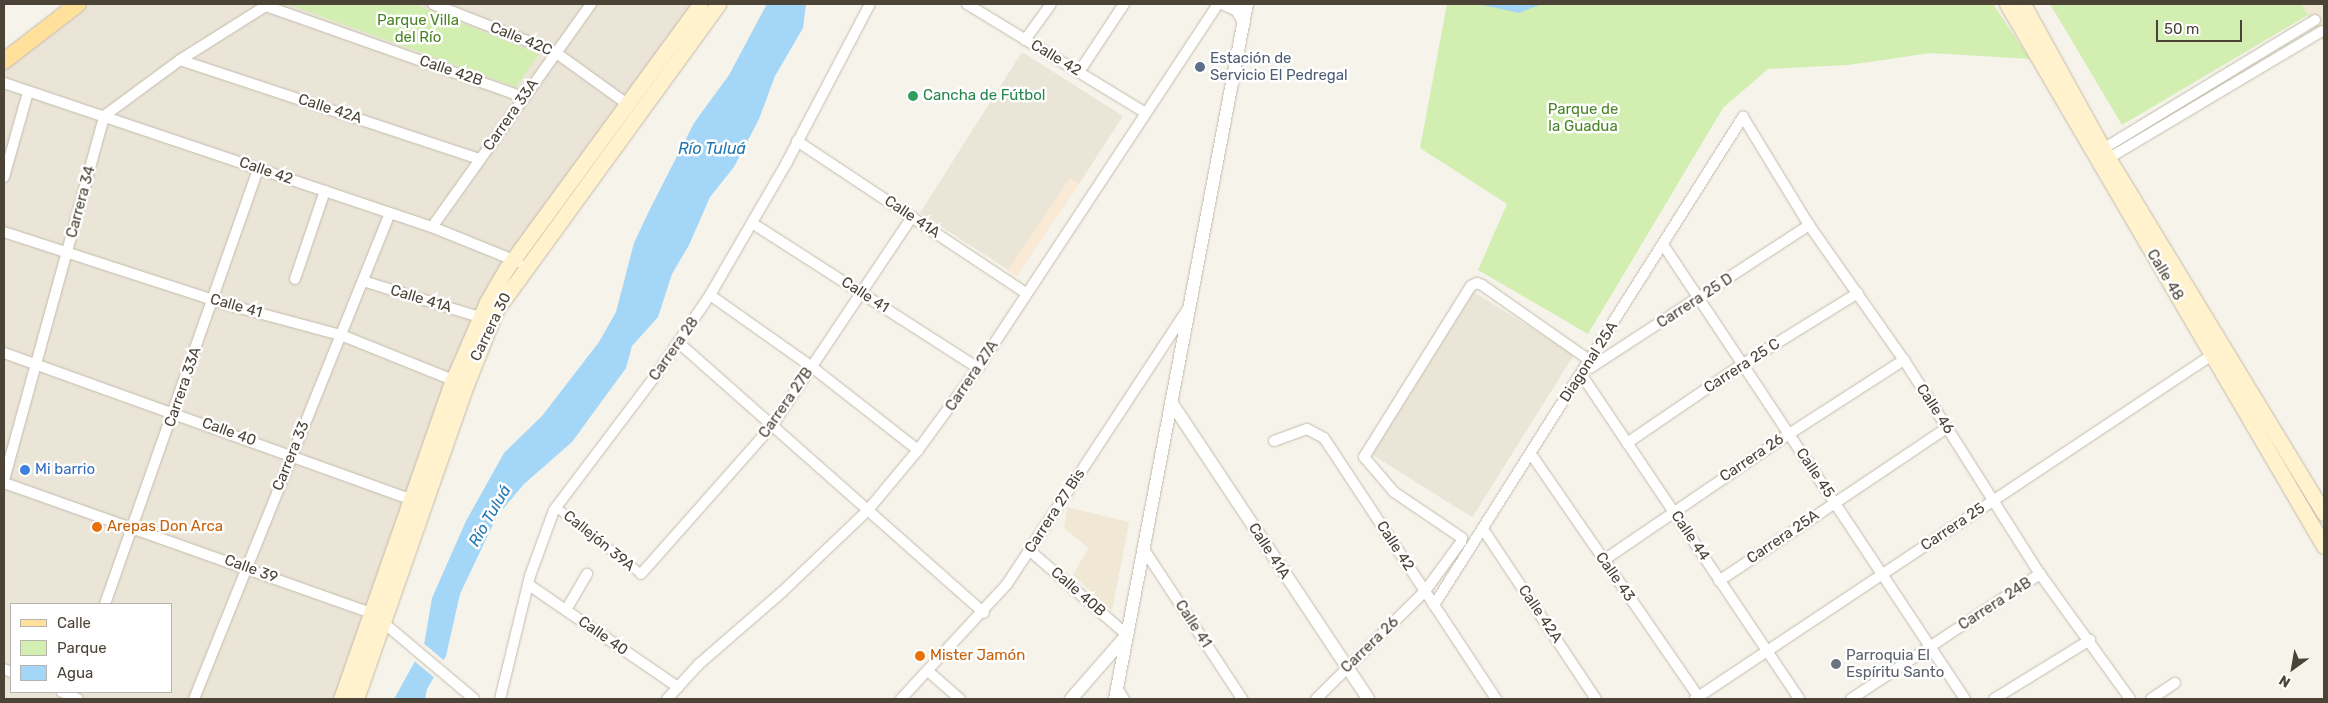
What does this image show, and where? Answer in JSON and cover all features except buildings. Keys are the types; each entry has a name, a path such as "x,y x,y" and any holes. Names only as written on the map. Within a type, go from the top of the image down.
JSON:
{"main road":[{"path":"4,61 78,4"},
{"name":"Carrera 30","path":"341,699 377,618 459,382 479,317 520,263 636,100 700,4"},
{"name":"Carrera 30","path":"636,100 718,4"},
{"name":"Calle 48","path":"2006,4 2324,513"},
{"name":"Calle 48","path":"2023,4 2102,156 2212,355 2324,546"},
{"name":"Carrera 30","path":"459,382 520,263"},
{"name":"Carrera 30","path":"356,699 377,618"}],"street":[{"name":"Calle 42C","path":"433,4 555,52 636,100"},
{"name":"Carrera 33A","path":"432,227 591,4"},
{"name":"Carrera 28","path":"500,699 539,546 556,507 679,343 710,295 752,223 870,4"},
{"path":"1026,40 1051,4"},
{"path":"1079,72 1124,4"},
{"path":"1124,699 1116,694 1247,4"},
{"path":"104,116 180,60 267,5"},
{"name":"Calle 42B","path":"267,5 523,97"},
{"name":"Calle 42","path":"973,5 1026,40 1144,112"},
{"path":"1220,5 1237,10 1244,22"},
{"name":"Carrera 27A","path":"667,699 868,510 918,450 978,368 1144,112 1220,5"},
{"path":"2102,156 2315,20"},
{"path":"2102,156 2322,31"},
{"name":"Calle 42A","path":"180,60 480,158"},
{"name":"Calle 42","path":"7,87 104,116 432,227 520,263"},
{"path":"4,177 28,92"},
{"name":"Carrera 34","path":"4,482 34,364 68,252 104,116"},
{"name":"Calle 46","path":"1742,117 1809,226 1904,360 2040,574 2090,640 2130,699"},
{"name":"Diagonal 25A","path":"1434,605 1581,374 1593,362 1742,117"},
{"name":"Calle 41A","path":"797,141 1026,293"},
{"name":"Carrera 33A","path":"105,603 174,413 258,169"},
{"path":"295,278 325,191"},
{"name":"Carrera 33","path":"194,699 291,454 342,335 390,213"},
{"name":"Carrera 27B","path":"641,574 772,426 912,217"},
{"name":"Calle 41","path":"752,223 978,368"},
{"name":"Carrera 25 D","path":"1593,362 1699,299 1809,226"},
{"name":"Calle 41","path":"4,232 213,300 342,335 459,382"},
{"name":"Calle 45","path":"1664,246 1965,699"},
{"name":"Calle 41A","path":"363,281 479,317"},
{"name":"Carrera 26","path":"1316,699 1346,667 1425,591 1462,538 1394,492 1364,457 1471,286 1477,283 1482,286 1593,362"},
{"name":"Carrera 25 C","path":"1627,442 1743,364 1858,293"},
{"path":"710,295 812,367 918,450"},
{"name":"Carrera 27 Bis","path":"901,699 984,613 1030,550 1189,307"},
{"path":"679,343 984,613"},
{"name":"Calle 40","path":"4,353 291,454 418,502"},
{"name":"Carrera 25","path":"1698,699 1994,499 2212,355"},
{"name":"Carrera 26","path":"1604,560 1789,434 1904,360"},
{"name":"Calle 44","path":"1581,374 1799,699"},
{"name":"Calle 41A","path":"1171,402 1368,699"},
{"name":"Carrera 25A","path":"1720,580 1947,428"},
{"name":"Calle 42","path":"1274,441 1307,429 1320,433 1496,699"},
{"name":"Calle 43","path":"1530,454 1698,699"},
{"name":"Calle 39","path":"4,482 247,567 377,618 474,699"},
{"name":"Callejón 39A","path":"556,507 641,574"},
{"name":"Calle 42A","path":"1483,529 1596,699"},
{"name":"Calle 41","path":"1143,548 1242,699"},
{"name":"Calle 40B","path":"1030,550 1127,635"},
{"path":"566,610 587,574"},
{"name":"Carrera 24B","path":"1851,699 2040,574"},
{"name":"Calle 40","path":"528,585 678,687"},
{"path":"1071,699 1127,635"},
{"path":"1994,699 2090,640"},
{"path":"929,672 960,699"},
{"path":"2151,699 2175,683"}],"shaded area":[{"path":"79,4 705,4 563,215 507,268 340,699 4,699 4,61"},
{"path":"2301,4 2324,4 2324,43 2319,35"},
{"path":"1022,52 1123,116 1079,184 1070,178 1010,271 920,213"},
{"path":"1070,178 1079,184 1017,276 1008,270"},
{"path":"1474,292 1574,355 1472,517 1372,455"},
{"path":"1067,507 1129,522 1112,611 1073,575 1088,548 1064,528"}],"green space":[{"name":"Parque Villa del Río","path":"287,4 414,4 539,54 516,87"},
{"name":"Parque de la Guadua","path":"1447,4 1993,4 2030,59 1931,53 1848,65 1768,69 1723,108 1588,334 1478,270 1507,204 1420,148"},
{"path":"2050,4 2301,4 2308,15 2122,125"}],"water":[{"name":"Río Tuluá","path":"767,4 806,4 803,28 775,76 759,119 734,167 710,197 689,245 672,274 658,317 632,346 626,368 572,442 524,484 497,516 460,594 446,656 427,689 425,699 394,699 424,645 432,598 466,521 504,453 542,416 599,342 616,312 634,243 649,211 694,123 729,75"},
{"path":"1478,4 1542,4 1519,13"}],"pier":[{"path":"422,642 446,662 437,680 413,660"}],"place":[{"name":"Estación de Servicio El Pedregal","path":"1200,67"},
{"name":"Cancha de Fútbol","path":"913,96"},
{"name":"Mi barrio","path":"25,470"},
{"name":"Arepas Don Arca","path":"97,527"},
{"name":"Mister Jamón","path":"920,656"},
{"name":"Parroquia El Espíritu Santo","path":"1836,664"}]}
